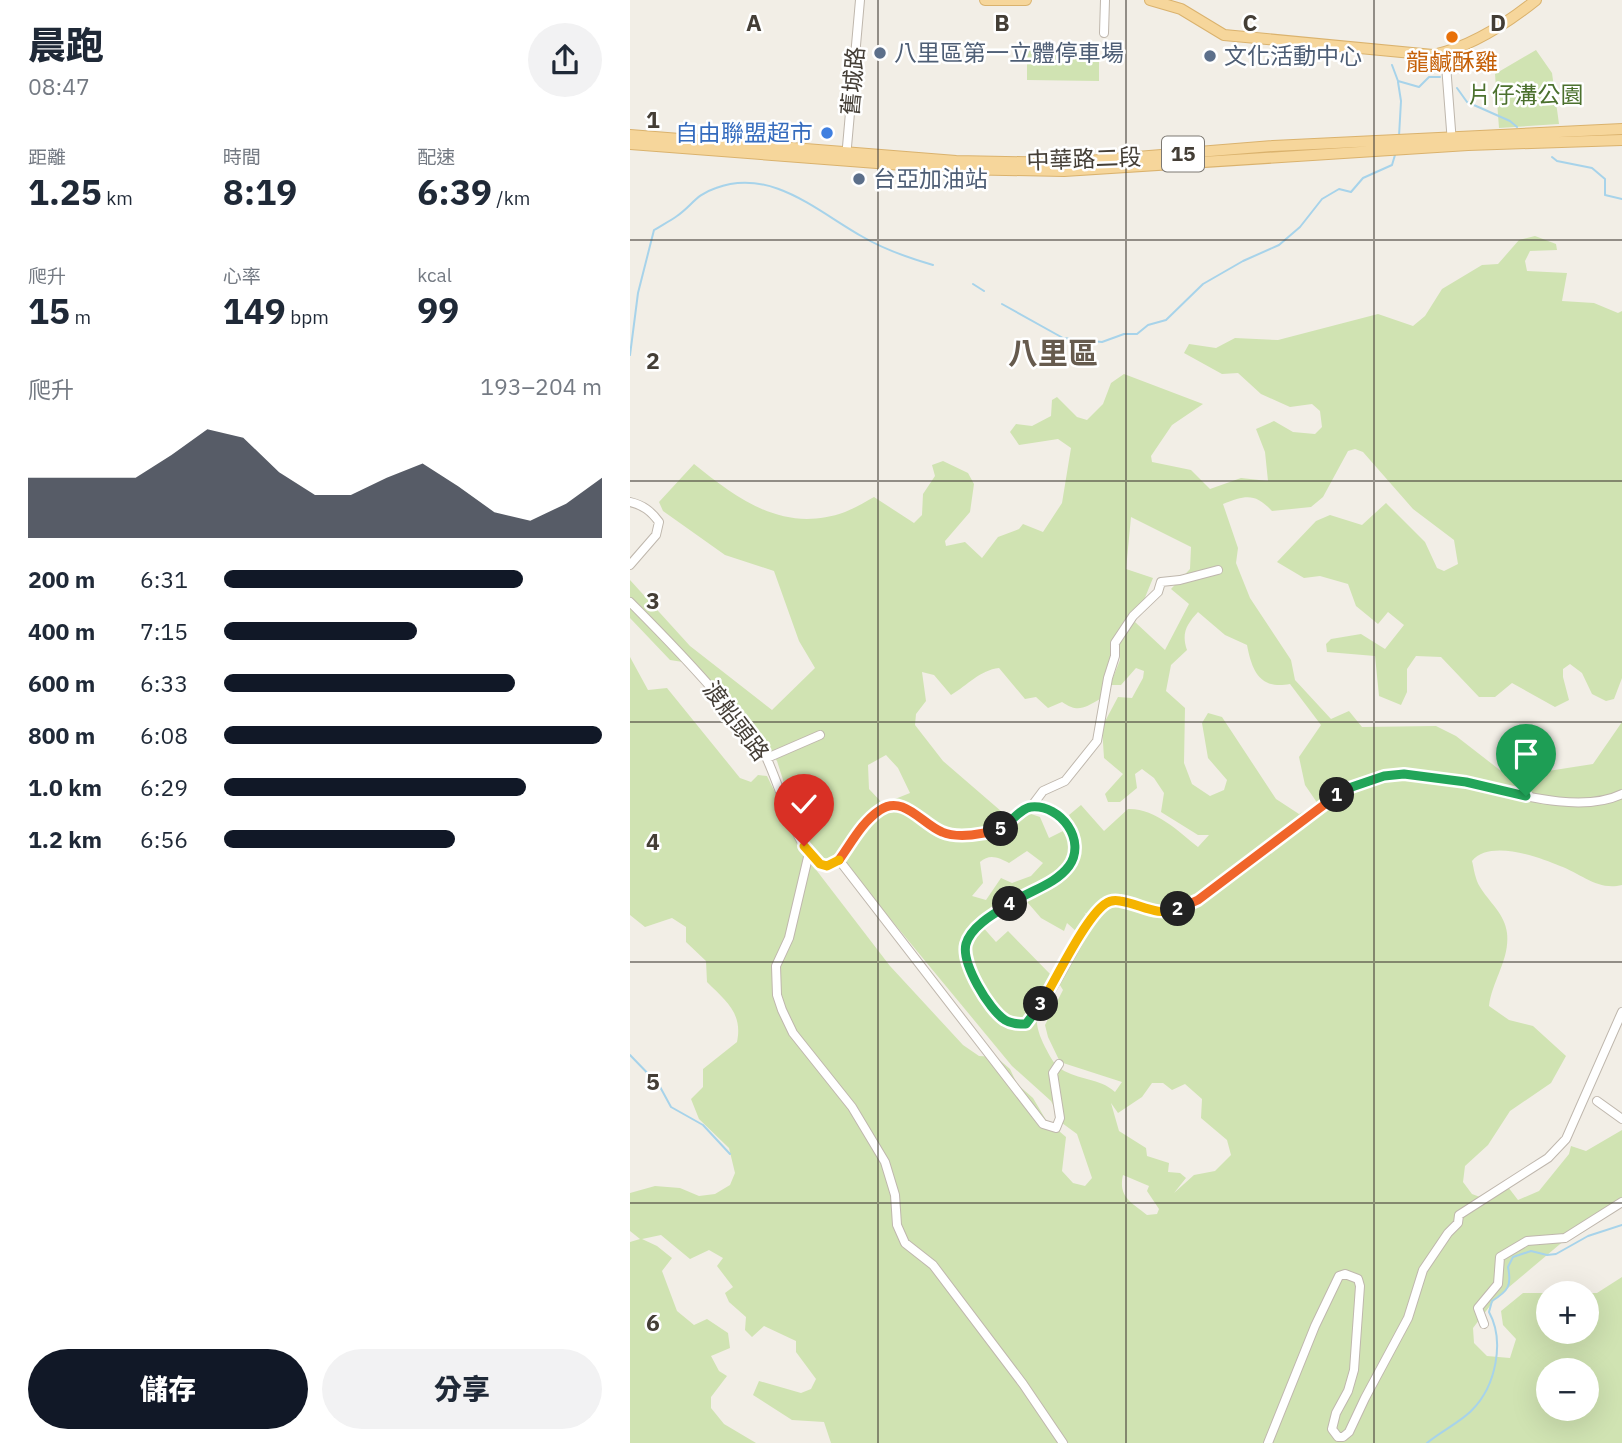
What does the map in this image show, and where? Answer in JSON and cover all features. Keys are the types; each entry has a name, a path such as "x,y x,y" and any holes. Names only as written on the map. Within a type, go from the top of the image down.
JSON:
{"main road":[{"path":"985,0 1026,0"},
{"path":"1150,0 1181,9 1224,35 1433,55 1497,29 1536,0"},
{"name":"中華路二段","path":"630,135 955,169 1064,171 1531,138 1622,129"},
{"name":"中華路二段","path":"1531,138 1622,140"},
{"name":"中華路二段","path":"630,144 846,158"}],"street":[{"name":"舊城路","path":"846,158 860,0"},
{"path":"1104,33 1105,0"},
{"path":"1445,52 1452,142"},
{"path":"630,502 651,511 659,522 656,535 630,565"},
{"path":"1031,807 1043,792 1065,781 1097,741 1108,678 1115,656 1115,642 1133,616 1158,593 1161,582 1218,570"},
{"name":"渡船頭路","path":"630,601 734,713 767,758 794,825 809,853"},
{"path":"767,758 820,736"},
{"path":"809,853 820,864 827,866 839,860 861,827 886,807 894,804 905,807 939,831 964,835 999,830 1024,809 1031,807 1042,808 1065,822 1073,832 1076,845 1074,857 1067,868 1017,898 979,926 966,943 965,953 978,986 998,1014 1017,1025 1026,1024 1036,1014 1077,941 1104,905 1119,900 1156,912 1175,911 1198,900 1343,790 1384,776 1404,774 1588,804 1622,794"},
{"path":"809,853 789,938 776,966 777,995 782,1010 793,1033 852,1107 885,1162 895,1195 897,1225 905,1243 933,1265 1023,1384 1063,1443"},
{"path":"839,860 1043,1124 1056,1128 1060,1118 1053,1073 1059,1065"},
{"path":"1268,1443 1315,1326 1339,1276 1345,1274 1358,1279 1360,1286 1355,1359 1352,1379 1336,1413 1332,1429 1338,1437 1349,1432 1364,1398 1408,1318 1423,1270 1434,1252 1458,1223 1460,1215 1548,1158 1566,1139 1622,1012"},
{"path":"1597,1101 1622,1119"},
{"path":"1484,1324 1478,1308 1498,1284 1500,1257 1527,1241 1565,1238 1622,1202"}],"green space":[{"name":"片仔溝公園","path":"1536,50 1552,73 1559,124 1499,128 1495,74"},
{"path":"1027,51 1099,52 1099,81 1027,80"},
{"path":"1535,236 1556,244 1557,250 1530,251 1525,261 1527,271 1567,273 1562,301 1594,303 1618,313 1622,311 1622,678 1614,699 1606,701 1592,694 1582,673 1570,664 1563,669 1569,700 1555,707 1512,683 1495,697 1479,697 1441,657 1416,656 1407,669 1407,692 1401,705 1379,696 1375,656 1327,652 1326,644 1331,639 1361,634 1385,649 1404,625 1388,612 1378,624 1356,606 1348,584 1320,576 1304,578 1277,562 1316,521 1330,515 1362,525 1386,503 1425,542 1437,568 1444,571 1458,564 1454,540 1413,509 1363,452 1355,449 1348,451 1323,497 1311,507 1272,511 1250,497 1223,504 1238,548 1236,563 1250,598 1291,660 1295,680 1331,719 1349,711 1362,727 1436,726 1456,736 1505,774 1522,775 1593,764 1622,722 1622,885 1598,884 1551,862 1514,852 1490,851 1472,861 1478,884 1500,914 1507,933 1506,952 1489,1006 1509,1020 1533,1026 1566,1056 1551,1083 1510,1111 1488,1145 1465,1166 1463,1182 1472,1194 1480,1197 1508,1187 1518,1200 1539,1191 1569,1154 1571,1146 1586,1151 1622,1130 1622,1203 1572,1234 1496,1298 1473,1328 1474,1343 1487,1356 1510,1358 1516,1339 1503,1325 1501,1311 1523,1293 1536,1293 1536,1344 1599,1344 1599,1292 1622,1277 1622,1443 831,1443 824,1422 792,1420 753,1395 759,1381 801,1393 811,1389 816,1379 796,1352 796,1341 764,1326 752,1337 745,1330 746,1317 729,1302 725,1293 733,1287 717,1266 723,1258 709,1250 690,1259 661,1235 642,1239 657,1246 672,1258 662,1271 677,1311 694,1325 707,1319 728,1333 730,1348 711,1356 719,1371 727,1376 711,1397 711,1408 724,1424 756,1443 630,1443 630,1242 640,1239 630,1231 630,1193 655,1186 680,1188 699,1196 715,1194 730,1185 735,1173 729,1148 699,1119 691,1099 703,1087 703,1069 737,1042 738,1023 731,1008 707,982 706,961 686,942 686,927 672,918 645,927 630,915 630,657 648,690 667,688 740,778 751,782 758,775 767,776 807,858 890,966 963,1045 979,1056 996,1057 1010,1069 1017,1084 1033,1098 1046,1120 1066,1137 1062,1171 1073,1183 1085,1186 1092,1178 1077,1134 1062,1123 1051,1101 1012,1066 845,864 864,831 886,811 890,801 910,793 898,768 886,755 868,765 869,789 885,806 835,860 821,858 807,838 809,830 792,808 777,761 696,664 670,660 630,618 630,580 690,646 772,710 815,668 799,641 774,571 725,555 663,511 659,502 694,464 745,501 782,516 823,518 845,512 874,497 914,523 922,515 923,494 935,476 932,465 943,461 968,473 974,484 970,512 945,541 946,546 965,542 982,558 998,537 1019,529 1023,524 1043,532 1062,503 1071,448 1058,439 1019,445 1010,432 1016,424 1032,426 1051,416 1052,400 1057,397 1077,417 1087,420 1103,404 1111,383 1124,374 1203,404 1172,425 1151,456 1152,462 1191,470 1210,489 1241,478 1268,481 1265,452 1256,429 1274,421 1293,432 1315,434 1322,427 1320,411 1312,404 1290,407 1261,394 1238,373 1222,374 1184,353 1189,344 1216,348 1235,338 1278,340 1378,314 1413,326 1425,316 1442,289 1482,265 1498,264 1519,240","holes":["1131,517 1191,547 1190,569 1171,589 1189,604 1165,650 1135,622 1153,578 1126,569","1198,612 1225,635 1247,645 1255,670 1265,681 1271,684 1290,684 1321,725 1299,757 1305,785 1318,804 1299,814 1276,799 1222,717 1208,713 1202,723 1208,758 1227,780 1224,790 1210,796 1192,784 1184,763 1185,708 1166,691 1171,665 1187,650 1186,629","1115,648 1120,648 1120,660 1110,685 1121,685 1136,668 1144,671 1132,698 1118,697 1102,727 1104,758 1123,774 1105,794 1108,802 1120,802 1137,788 1135,774 1142,769 1154,778 1164,793 1161,812 1198,835 1209,835 1198,847 1157,816 1138,810 1128,809 1104,831 1081,805 1069,815 1073,826 1049,838 1040,817 1028,813 1009,818 943,761 915,725 916,714 926,701 922,672 934,675 951,695 980,675 999,668 1025,699 1036,697 1048,708 1062,702 1077,708 1085,707 1100,699","1027,851 1043,863 1031,876 1012,883 1001,878 986,900 972,896 983,883 980,862 991,857 1009,863","1022,896 1041,918 1064,931 1067,923 1077,932 1089,918 1084,912 1094,920 1058,982 1063,990 1045,1025 1060,1062 1122,1082 1115,1092 1103,1084 1068,1073 1053,1062 1040,1036 1037,1018 1040,1003 1052,976 1008,931 996,942 981,925 991,907","1152,1083 1163,1083 1172,1090 1185,1084 1202,1099 1201,1118 1227,1140 1231,1155 1215,1171 1194,1175 1174,1193 1186,1178 1180,1173 1168,1172 1169,1163 1147,1156 1146,1148 1119,1131 1111,1103 1118,1113 1142,1097","1123,1175 1149,1186 1147,1191 1159,1209 1157,1214 1147,1215 1131,1202 1124,1194"]}],"waterway":[{"path":"1392,65 1398,81 1419,87 1429,77 1440,77"},
{"path":"1398,82 1401,101 1399,136"},
{"path":"1457,88 1467,102 1510,121 1517,127"},
{"path":"1002,304 1063,338 1102,342 1124,334 1137,334 1148,325 1166,320 1203,284 1243,261 1279,245 1300,227 1322,199 1339,189 1351,192 1363,178 1392,165 1395,155"},
{"path":"1552,157 1557,161 1592,168 1605,179 1605,195 1622,199"},
{"path":"630,355 638,293 654,230 677,216 703,194 716,188 736,183 756,183 775,188 793,195 880,246 933,265"},
{"path":"973,284 984,291"},
{"path":"630,1055 659,1085 671,1107 703,1125 730,1154"},
{"path":"1427,1443 1468,1414 1487,1389 1497,1349 1494,1324 1489,1312 1492,1301 1508,1287 1508,1267 1513,1257 1531,1251 1556,1254 1588,1236 1622,1225"}],"place":[{"name":"龍鹹酥雞","path":"1452,37"},
{"name":"八里區第一立體停車場","path":"880,53"},
{"name":"文化活動中心","path":"1210,56"},
{"name":"自由聯盟超市","path":"827,133"},
{"name":"台亞加油站","path":"859,179"}],"district":[{"name":"八里區","path":"1053,354"}],"route":[{"path":"804,846 820,864 833,864 839,860 861,827 880,810 894,804 905,807 939,831 964,835 999,830 1024,809 1031,807 1042,808 1057,815 1073,832 1076,845 1074,857 1067,868 995,914 979,926 966,943 965,953 978,986 998,1014 1017,1025 1026,1024 1036,1014 1077,941 1097,912 1109,901 1119,900 1156,912 1175,911 1198,900 1343,790 1384,776 1404,774 1466,782 1526,796"}]}
